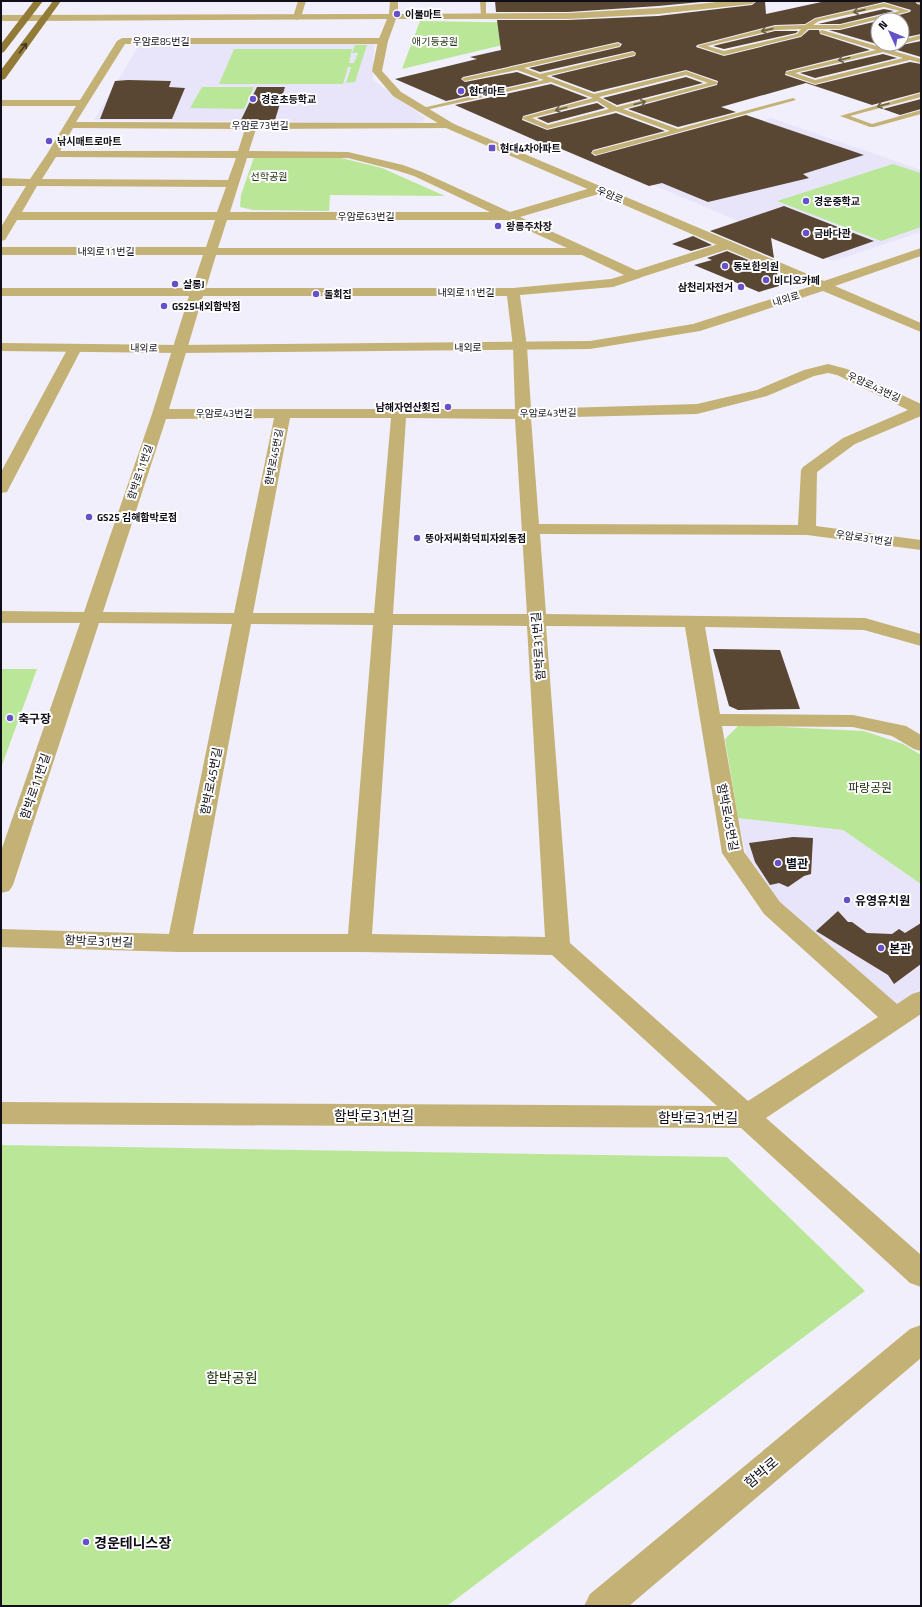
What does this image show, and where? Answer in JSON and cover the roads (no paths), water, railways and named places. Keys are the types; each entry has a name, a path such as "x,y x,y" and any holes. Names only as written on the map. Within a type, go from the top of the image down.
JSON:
{"main road":[{"path":"1,50 24,18 39,1"},
{"path":"1,77 57,1"}],"street":[{"path":"297,17 302,1"},
{"name":"우암로","path":"394,1 393,16 383,41 377,71 397,94 421,109 450,126 921,328"},
{"path":"1,18 568,16 658,11 752,1"},
{"name":"우암로85번길","path":"1,237 122,40 383,41"},
{"path":"1,103 84,103"},
{"name":"우암로73번길","path":"69,125 450,126"},
{"path":"179,349 252,125"},
{"path":"53,154 243,154"},
{"name":"우암로63번길","path":"243,154 348,155 392,165 418,174 635,275"},
{"path":"1,182 233,184"},
{"name":"우암로63번길","path":"223,216 509,216 598,190"},
{"path":"15,216 223,216"},
{"name":"내외로11번길","path":"1,292 513,292 613,283 728,246"},
{"name":"내외로11번길","path":"1,251 586,252"},
{"name":"내외로","path":"1,347 179,349 590,345 695,328 813,291 823,286 921,252"},
{"name":"함박로31번길","path":"513,292 520,346 536,621 558,946"},
{"path":"1,488 75,348"},
{"name":"함박로11번길","path":"1,885 160,414 179,349"},
{"name":"우암로43번길","path":"160,414 523,414 697,409 762,393 809,373 828,368 842,372 921,410"},
{"name":"우암로43번길","path":"807,530 809,470 849,442 921,410"},
{"name":"함박로45번길","path":"179,943 282,413"},
{"path":"359,943 399,414"},
{"path":"531,529 807,530"},
{"name":"우암로31번길","path":"807,530 921,545"},
{"path":"1,618 864,624 921,640"},
{"name":"함박로45번길","path":"694,622 733,853 772,908 896,1018"},
{"path":"710,720 853,721 899,732 921,744"},
{"name":"함박로31번길","path":"1,938 179,943 359,943 558,946 921,1274"},
{"name":"함박로31번길","path":"1,1114 746,1117 921,1001"},
{"name":"함박로","path":"602,1606 921,1339"}],"lane":[{"path":"483,1 484,16"},
{"path":"806,27 775,28 700,46 724,53 799,35 806,27 817,20 884,5 907,11 840,27 806,27"},
{"path":"806,27 870,46"},
{"path":"910,40 921,37"},
{"path":"465,79 618,45"},
{"path":"870,51 788,73 815,82 910,58"},
{"path":"889,52 921,62"},
{"path":"539,76 633,54"},
{"path":"517,68 596,97 617,109 677,131"},
{"path":"686,73 715,83 617,109 547,127 525,118 686,73"},
{"path":"421,109 551,80"},
{"path":"921,95 843,116 872,126 921,112"},
{"path":"596,153 793,100"}],"place":[{"name":"이불마트","path":"397,14"},
{"name":"현대마트","path":"461,91"},
{"name":"경운초등학교","path":"253,99"},
{"name":"낚시매트로마트","path":"49,141"},
{"name":"현대4차아파트","path":"492,148"},
{"name":"경운중학교","path":"806,201"},
{"name":"왕릉주차장","path":"498,226"},
{"name":"금바다관","path":"806,233"},
{"name":"동보한의원","path":"725,266"},
{"name":"비디오카페","path":"766,280"},
{"name":"살롱J","path":"175,284"},
{"name":"삼천리자전거","path":"741,287"},
{"name":"돌회집","path":"316,294"},
{"name":"GS25내외함박점","path":"164,306"},
{"name":"남해자연산횟집","path":"448,407"},
{"name":"GS25 김해함박로점","path":"89,517"},
{"name":"뚱아저씨화덕피자외동점","path":"417,538"},
{"name":"축구장","path":"10,718"},
{"name":"별관","path":"778,863"},
{"name":"유영유치원","path":"847,900"},
{"name":"본관","path":"881,948"},
{"name":"경운테니스장","path":"86,1542"}],"park label":[{"name":"애기등공원","path":"435,41"},
{"name":"선학공원","path":"269,176"},
{"name":"파랑공원","path":"870,787"},
{"name":"함박공원","path":"232,1377"}]}
